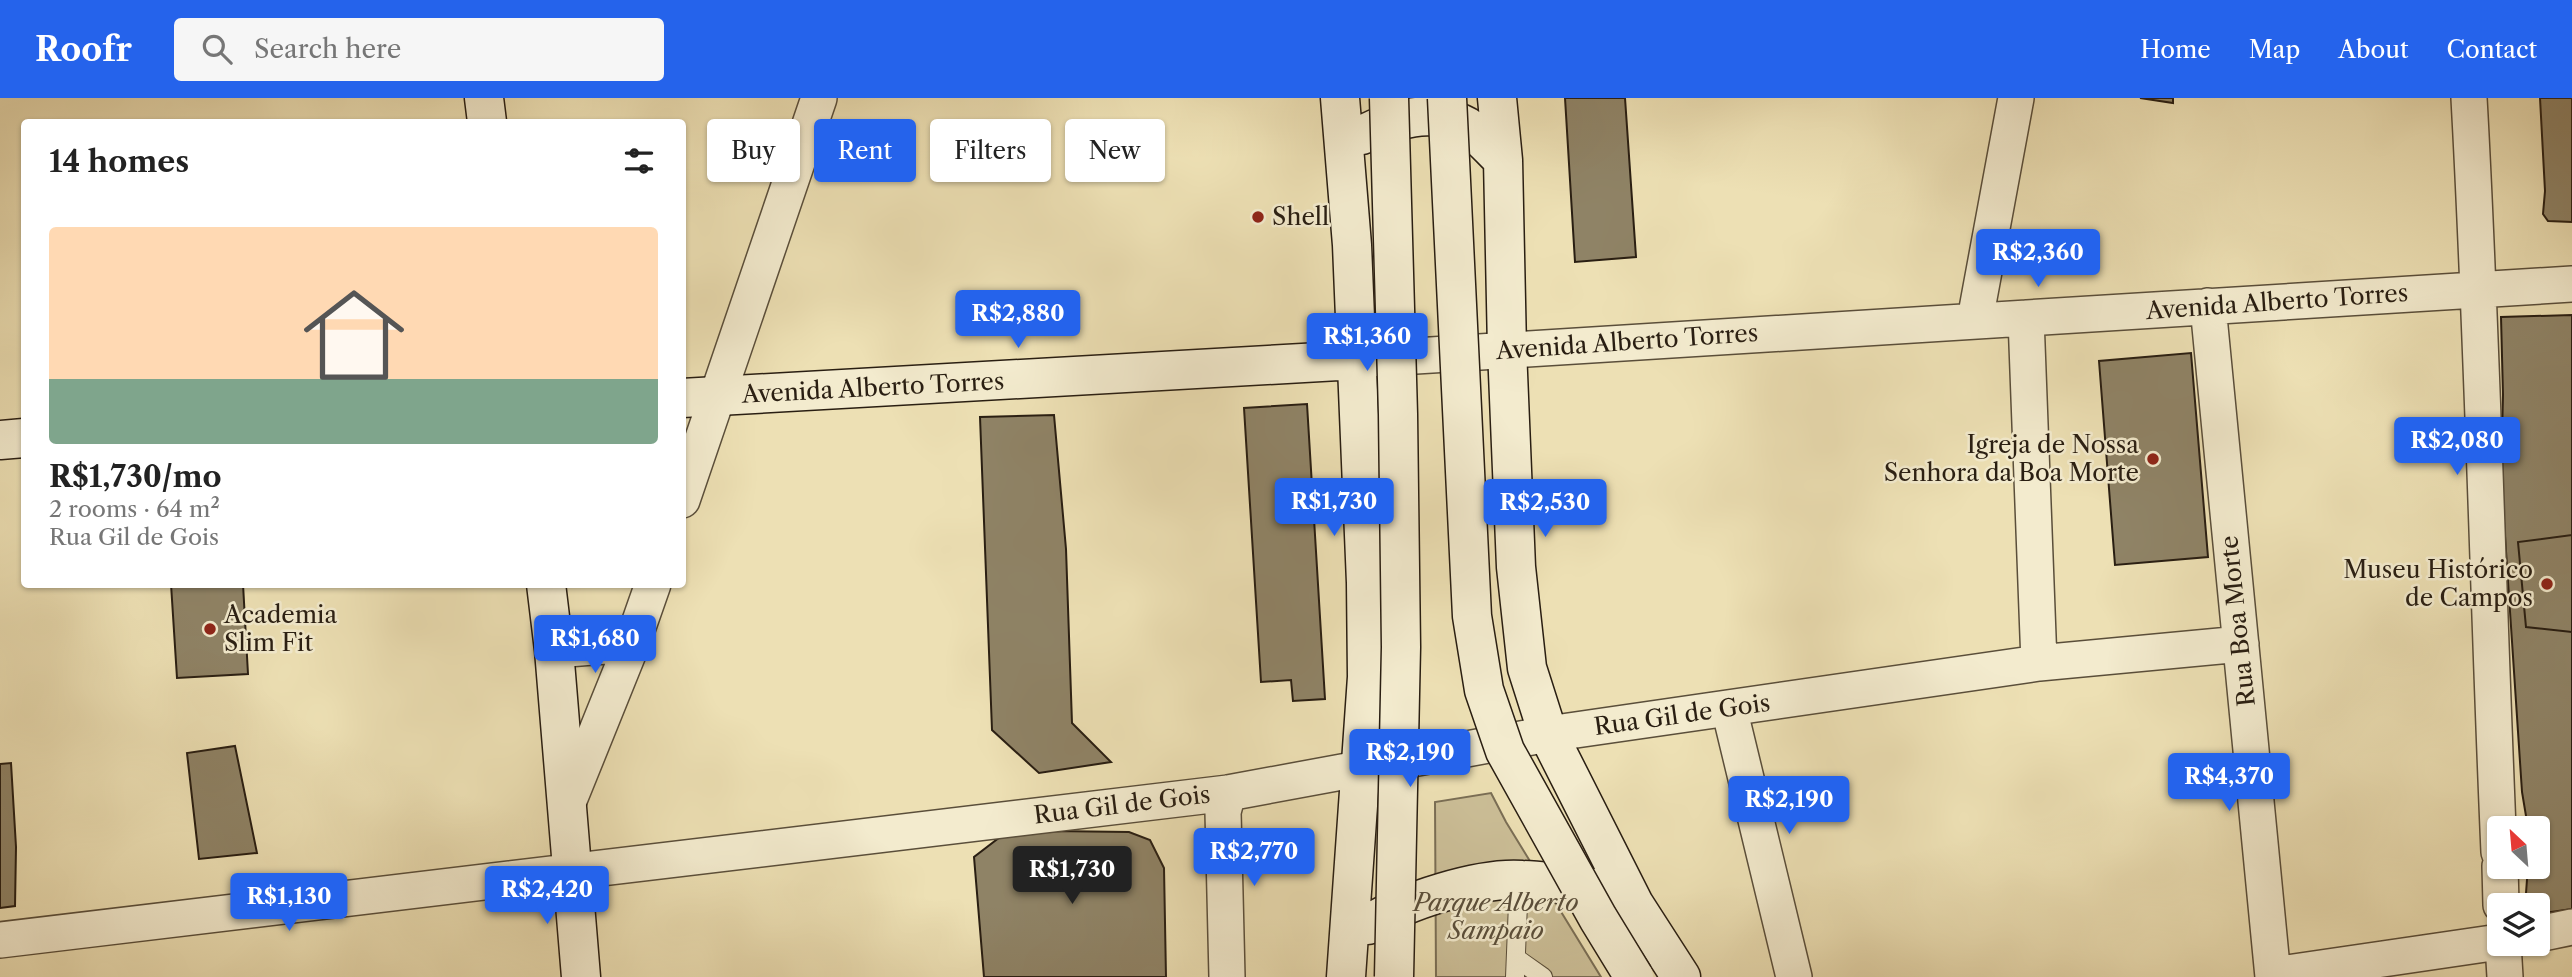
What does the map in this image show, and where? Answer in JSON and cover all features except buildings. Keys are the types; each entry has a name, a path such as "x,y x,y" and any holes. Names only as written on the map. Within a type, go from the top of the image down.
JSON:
{"main road":[{"path":"484,98 487,119"},
{"path":"1340,98 1352,245 1366,583 1367,677 1346,977"},
{"path":"1389,98 1401,647 1394,977"},
{"path":"1447,98 1472,616 1484,690 1505,751 1634,977"},
{"path":"1497,98 1503,159 1516,567 1527,668 1548,734 1634,904 1681,977"},
{"path":"1346,154 1354,140 1381,125 1411,116 1442,118 1467,127 1503,159"},
{"name":"Avenida Alberto Torres","path":"700,397 1356,360"},
{"path":"0,440 21,438"},
{"path":"546,588 581,977"},
{"path":"1348,938 1375,920 1425,898 1485,883 1520,879 1610,890 1634,904"}],"street":[{"path":"686,477 700,397 819,98"},
{"path":"1975,320 2016,98"},
{"path":"2469,98 2480,289 2487,570 2497,816"},
{"name":"Avenida Alberto Torres","path":"1356,360 2572,284"},
{"name":"Rua Boa Morte","path":"2208,306 2273,976"},
{"path":"2026,317 2039,663"},
{"path":"567,805 652,588"},
{"path":"554,650 632,644"},
{"name":"Rua Gil de Gois","path":"0,940 1228,793 1548,734 2039,663 2241,644"},
{"path":"1729,708 1794,977"},
{"path":"1227,977 1223,812 1228,793"},
{"path":"2550,932 2572,927"},
{"path":"2273,976 2487,945"},
{"path":"2503,956 2505,977"}],"lane":[{"path":"1515,977 1520,879"},
{"path":"1516,958 1543,977"}],"green space":[{"name":"Parque Alberto Sampaio","path":"1491,793 1601,977 1436,977 1435,802"}],"place":[{"name":"Shell","path":"1258,217"},
{"name":"Igreja de Nossa Senhora da Boa Morte","path":"2153,459"},
{"name":"Museu Histórico de Campos","path":"2547,584"},
{"name":"Academia Slim Fit","path":"210,629"}]}
